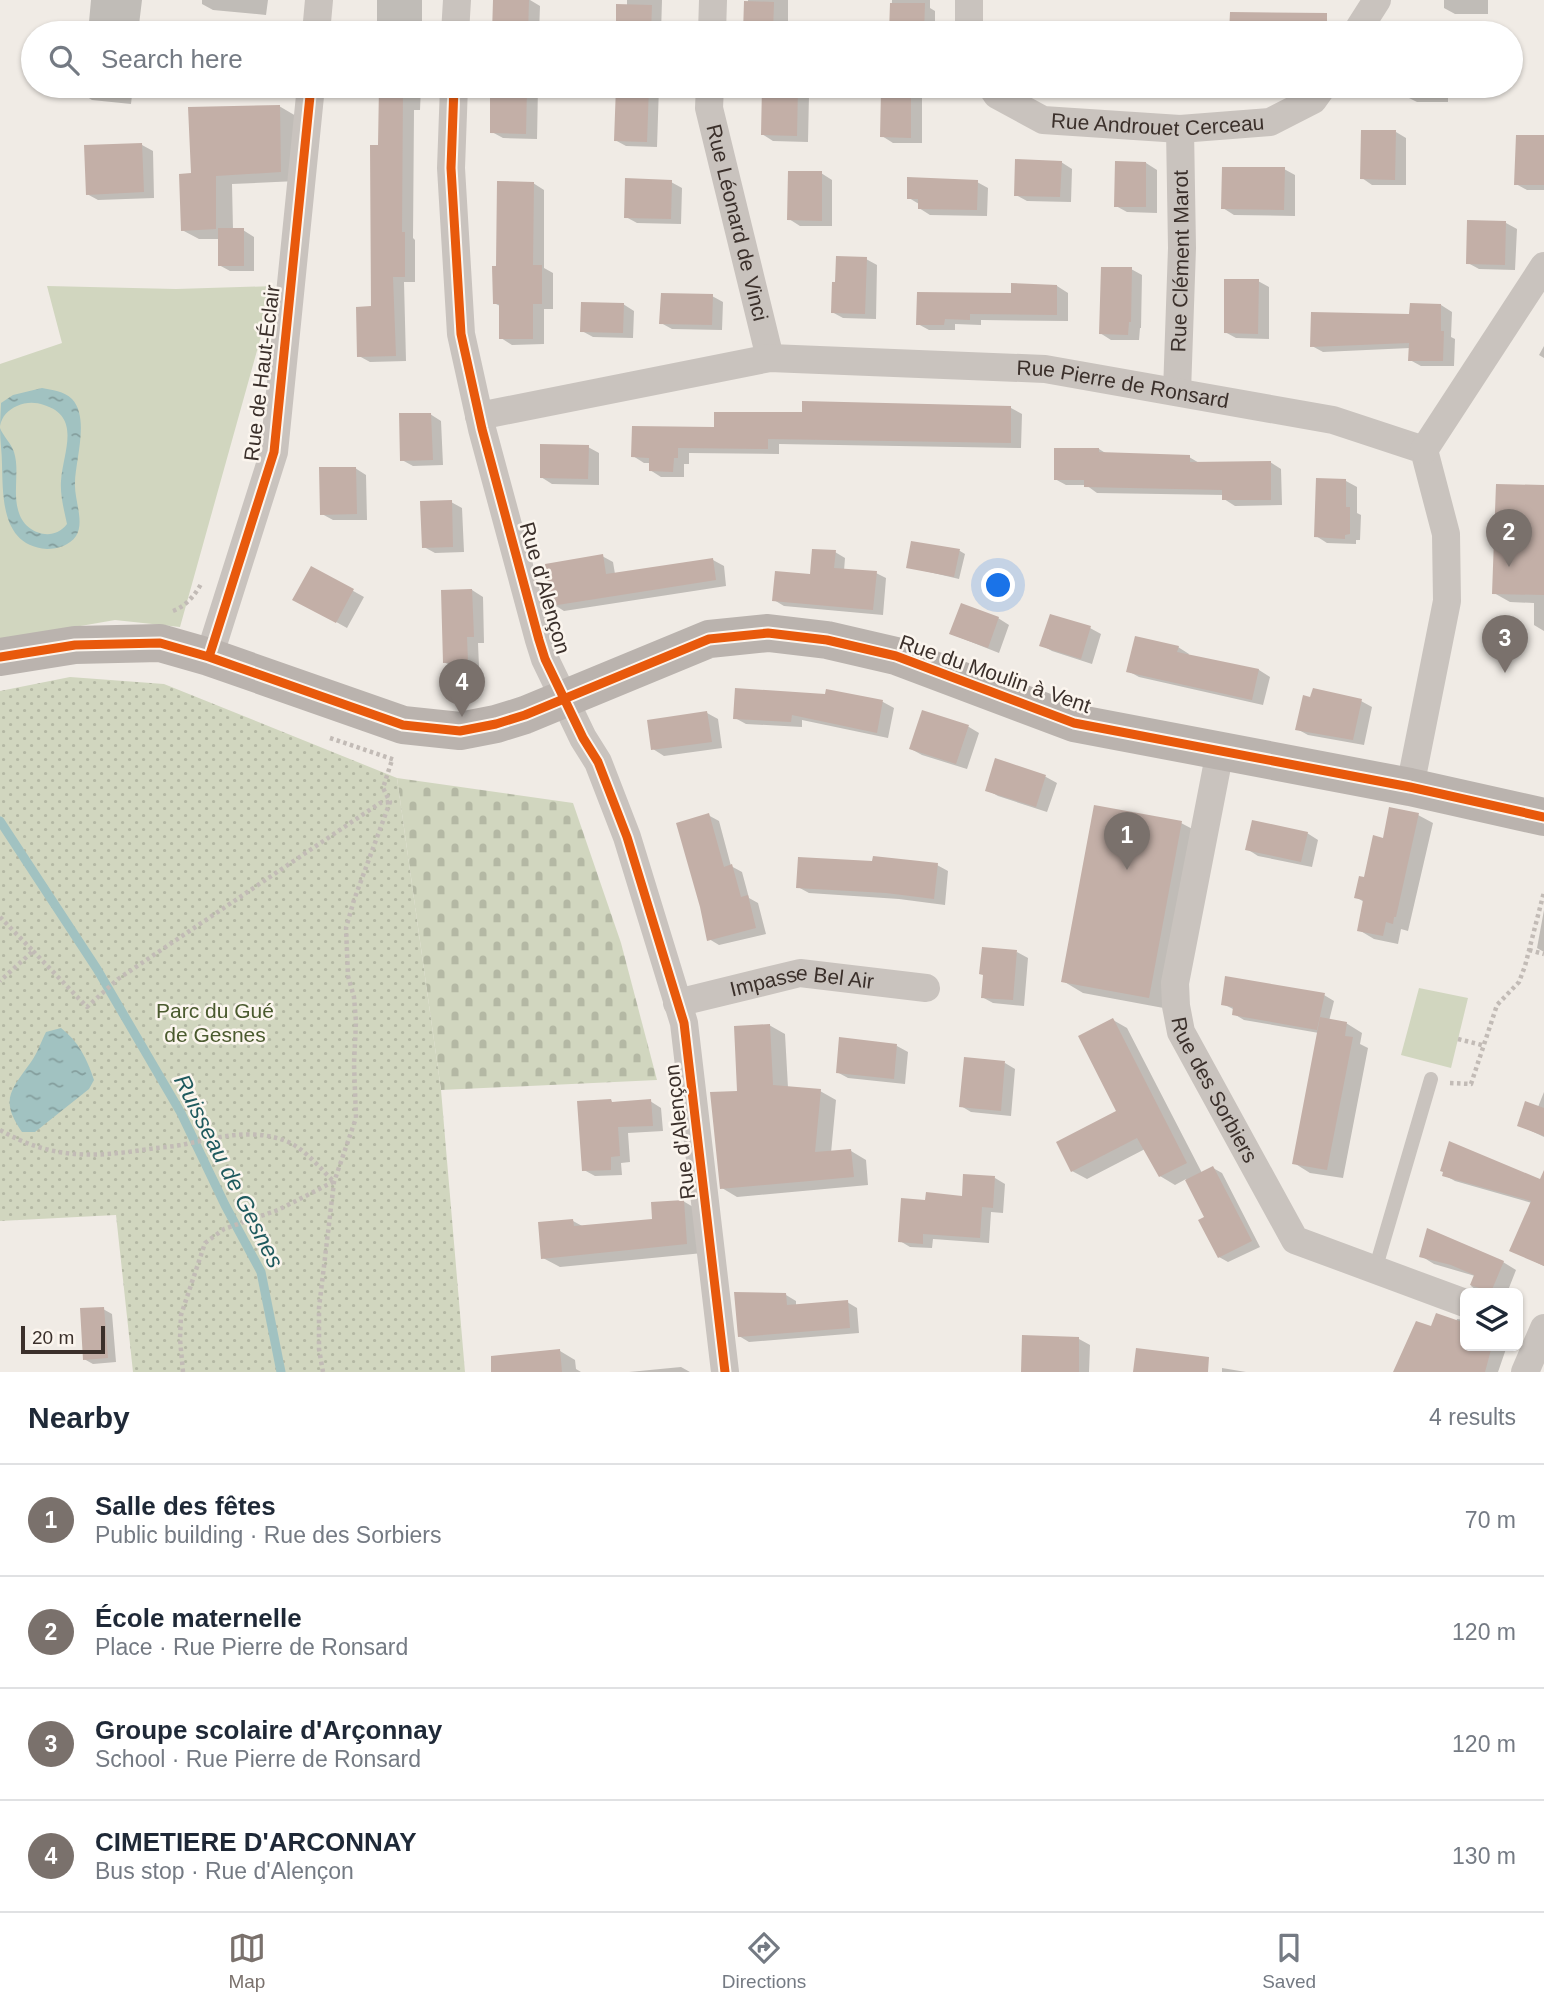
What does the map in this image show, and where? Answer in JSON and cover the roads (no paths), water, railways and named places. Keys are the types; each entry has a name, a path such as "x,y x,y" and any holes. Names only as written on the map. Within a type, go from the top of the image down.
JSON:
{"street":[{"path":"317,21 319,0"},
{"path":"456,21 457,0"},
{"path":"712,21 713,0"},
{"path":"969,0 969,21"},
{"path":"1364,21 1377,0"},
{"name":"Rue de Haut-Éclair","path":"209,657 274,452 310,98"},
{"name":"Rue d'Alençon","path":"454,98 451,168 461,334 479,416 545,659 583,738 598,762 627,837 684,1023 726,1372"},
{"name":"Rue Léonard de Vinci","path":"709,98 709,108 769,358"},
{"name":"Rue Androuet Cerceau","path":"1003,98 1043,120 1180,129 1270,122 1314,98"},
{"name":"Rue Clément Marot","path":"1177,393 1182,248 1180,129"},
{"path":"1410,787 1447,601 1446,534 1424,450 1544,266"},
{"name":"Rue Pierre de Ronsard","path":"479,416 769,358 1045,369 1333,419 1424,450"},
{"name":"Rue du Moulin à Vent","path":"0,657 75,645 160,643 209,657 403,725 460,731 525,715 709,639 768,633 827,640 896,656 1074,723 1410,787 1544,817"},
{"name":"Rue des Sorbiers","path":"1220,751 1175,983 1181,1032 1295,1240 1460,1301"},
{"name":"Impasse Bel Air","path":"677,1003 800,973 926,988"},
{"path":"1525,1372 1535,1327"}],"lane":[{"path":"1375,1270 1431,1079"}],"water":[{"path":"42,388 62,393 72,399 77,407 81,428 75,483 80,524 76,536 67,544 47,549 32,546 21,539 8,519 3,492 0,433 0,428 14,452 17,505 22,520 40,533 61,530 67,524 61,486 68,437 63,418 44,405 27,403 8,411 0,426 1,403 13,395"},
{"path":"61,1028 82,1051 94,1080 89,1089 35,1132 22,1132 11,1112 10,1096 13,1088 33,1059 46,1032"}],"waterway":[{"name":"Ruisseau de Gesnes","path":"0,821 97,969 181,1113 261,1272 281,1372"}],"place":[{"name":"École maternelle","path":"1509,567"},
{"name":"Groupe scolaire d'Arçonnay","path":"1505,673"},
{"name":"CIMETIERE D'ARCONNAY","path":"462,717"},
{"name":"Salle des fêtes","path":"1127,870"}],"park label":[{"name":"Parc du Gué de Gesnes","path":"215,1023"}]}
